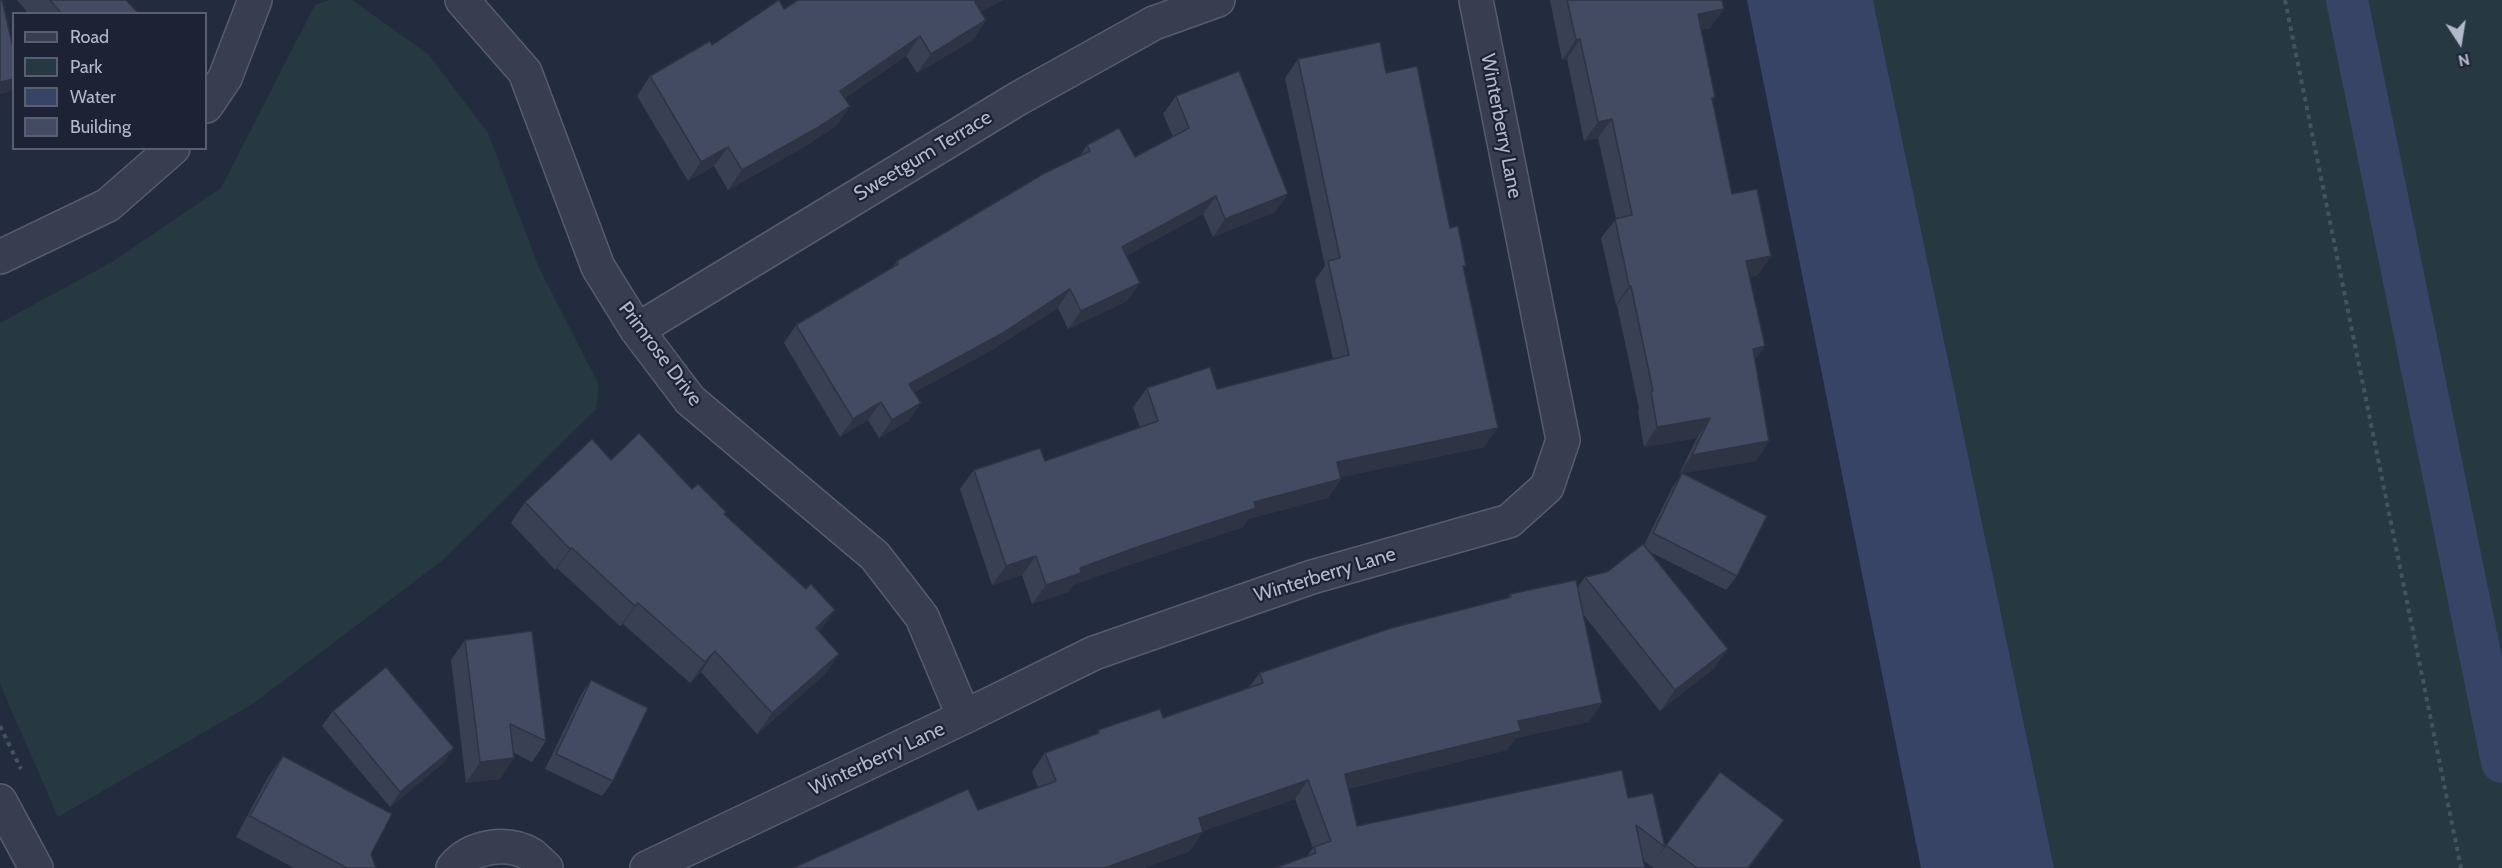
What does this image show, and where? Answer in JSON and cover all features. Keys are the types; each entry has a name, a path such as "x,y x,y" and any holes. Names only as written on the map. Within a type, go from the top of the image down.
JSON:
{"street":[{"path":"207,104 225,78 255,0"},
{"name":"Primrose Drive","path":"462,0 525,72 598,267 637,330 690,400 875,556 922,617 964,717"},
{"name":"Sweetgum Terrace","path":"637,330 1019,98 1154,23 1218,0"},
{"name":"Winterberry Lane","path":"647,868 964,717 1094,652 1312,577 1509,521 1547,488 1563,440 1476,0"},
{"path":"0,256 108,205 171,150"},
{"path":"0,801 36,868"},
{"path":"453,868 474,852 494,847 513,848 531,855 546,868"}],"path":[{"path":"2285,0 2461,868"}],"green space":[{"path":"330,0 352,0 428,54 488,133 539,268 599,385 596,409 444,559 254,703 58,817 0,684 0,323 112,262 221,188 315,5"},
{"path":"1873,0 2502,0 2502,868 2054,868"}],"water":[{"path":"1747,0 1873,0 2054,868 1921,868"}],"building":[{"path":"0,0 2,0 12,43 12,79 0,82"},
{"path":"50,0 126,0 137,12 60,12"},
{"path":"779,0 784,9 798,0 980,0 975,2 986,20 931,54 920,36 840,91 850,106 817,128 742,170 728,147 701,162 650,76 710,41 712,45"},
{"path":"1567,0 1722,0 1724,9 1698,14 1715,97 1712,98 1732,194 1757,189 1771,256 1746,261 1765,346 1753,349 1769,441 1692,455 1710,418 1657,427 1651,391 1653,391 1615,219 1632,215 1612,119 1598,122 1580,39 1576,40"},
{"path":"1380,42 1386,73 1417,66 1450,228 1458,226 1466,266 1463,266 1498,428 1337,462 1341,479 1254,502 1256,508 1080,568 1081,573 1046,585 1036,556 1006,566 974,470 1040,448 1045,461 1158,421 1147,388 1210,367 1217,389 1349,355 1328,261 1340,258 1298,59"},
{"path":"1239,71 1288,194 1225,219 1216,196 1122,247 1140,283 1081,311 1070,289 1003,333 909,384 921,403 892,420 881,402 853,419 796,325 898,264 897,261 1043,174 1090,151 1087,145 1119,128 1135,157 1189,128 1176,96"},
{"path":"639,433 692,489 698,484 726,512 724,514 806,589 811,584 835,610 816,628 839,654 772,713 715,651 705,662 638,603 635,606 572,548 570,549 525,502 592,439 611,460"},
{"path":"1682,473 1767,516 1737,576 1653,533"},
{"path":"1643,544 1728,649 1675,690 1585,577 1607,572"},
{"path":"1576,580 1602,703 1518,721 1521,731 1345,774 1357,826 1622,770 1628,798 1653,793 1665,847 1636,825 1645,868 1275,868 1316,853 1314,847 1331,841 1308,780 1199,818 1203,832 1105,868 793,868 968,789 978,810 1056,781 1045,753 1099,733 1098,730 1160,709 1163,718 1263,683 1260,673 1391,628 1511,597 1510,594"},
{"path":"532,631 546,741 510,724 514,758 480,762 465,640"},
{"path":"386,667 454,748 400,792 333,711"},
{"path":"591,680 648,708 613,781 556,754"},
{"path":"283,756 392,814 371,854 376,868 347,868 250,816"},
{"path":"1720,772 1784,820 1748,868 1697,868 1666,845"}],"waterway":[{"path":"2347,0 2502,762"}]}
